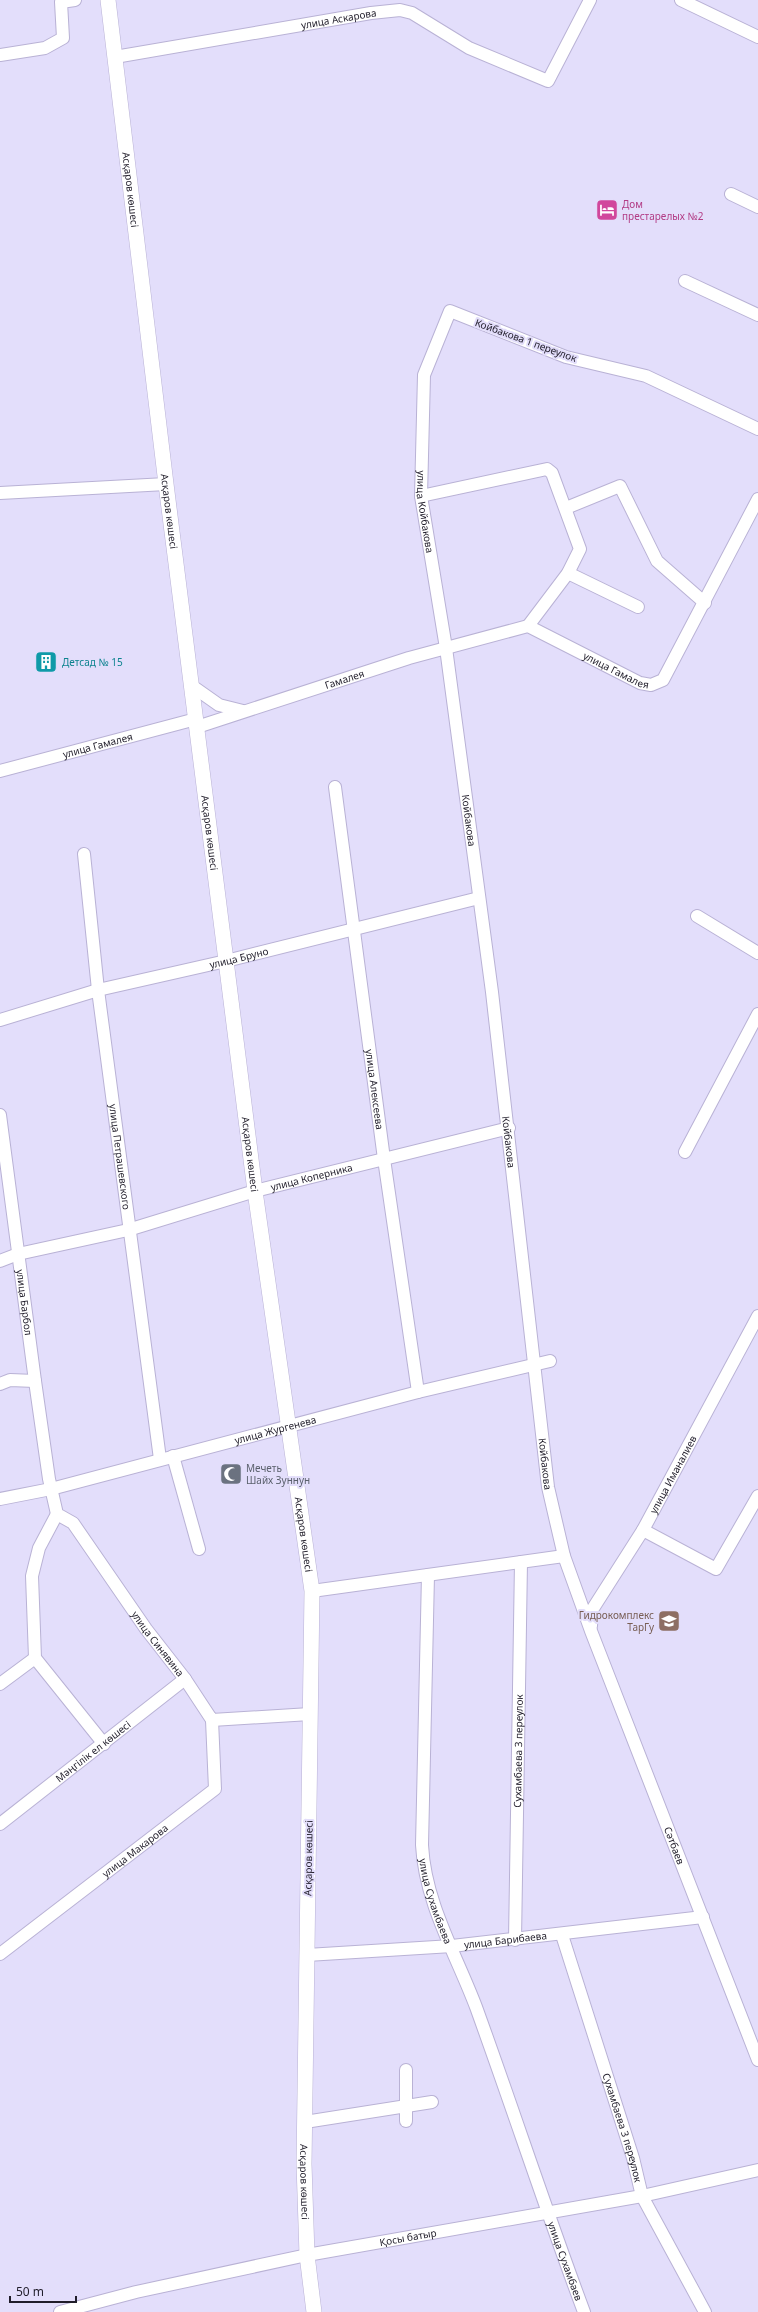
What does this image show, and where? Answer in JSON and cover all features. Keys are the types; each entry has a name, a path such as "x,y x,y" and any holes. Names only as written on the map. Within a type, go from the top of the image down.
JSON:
{"main road":[{"name":"Асқаров көшесі","path":"108,0 166,484 255,1191 312,1591 305,2122 307,2255 314,2312"}],"street":[{"path":"0,55 46,48 63,38 62,2 75,0"},
{"name":"улица Аскарова","path":"115,57 371,13 400,10 412,13 469,48 548,81 590,0"},
{"path":"681,0 758,37"},
{"path":"731,194 758,207"},
{"path":"685,282 758,315"},
{"name":"улица Койбакова","path":"446,648 421,496 424,375 450,311"},
{"name":"Койбакова 1 переулок","path":"450,311 566,357 646,376 758,429"},
{"path":"421,496 547,470 552,473 580,547 568,573 528,626 446,648"},
{"path":"0,493 166,484"},
{"path":"566,508 620,486 657,561 705,603"},
{"name":"улица Гамалея","path":"528,626 640,683 651,685 663,680 705,603 758,499"},
{"path":"568,573 638,607"},
{"name":"Гамалея","path":"196,723 243,711 446,648"},
{"name":"Койбакова","path":"446,648 509,1128 548,1486 564,1556 591,1631"},
{"path":"192,686 219,705 243,711"},
{"name":"улица Гамалея","path":"0,771 196,723"},
{"name":"улица Алексеева","path":"335,787 384,1160 418,1392"},
{"name":"улица Петрашевского","path":"84,854 98,990 128,1230 160,1459"},
{"name":"улица Бруно","path":"0,1020 98,990 226,961 479,898"},
{"path":"697,916 758,954"},
{"path":"685,1152 758,1014"},
{"name":"улица Барбол","path":"0,1115 3,1148 51,1489"},
{"name":"улица Коперника","path":"0,1261 18,1254 128,1230 255,1191 509,1128"},
{"name":"улица Иманалиев","path":"591,1631 592,1610 644,1530 758,1316"},
{"name":"улица Жургенева","path":"0,1499 51,1489 418,1392 535,1367 550,1362"},
{"path":"0,1384 10,1380 35,1381"},
{"path":"173,1456 199,1549"},
{"path":"51,1489 57,1514 39,1548 32,1576 35,1658 104,1744"},
{"path":"644,1530 716,1569 758,1496"},
{"name":"улица Синявина","path":"57,1514 74,1523 146,1629 185,1679 212,1720"},
{"path":"312,1591 564,1556"},
{"name":"Сухамбаева 3 переулок","path":"515,1940 521,1562"},
{"name":"улица Сухамбаева","path":"428,1574 422,1853 430,1895 480,2018 546,2211"},
{"name":"Сәтбаев","path":"591,1631 757,2055"},
{"path":"0,1684 35,1658"},
{"name":"Мәңгілік ел көшесі","path":"0,1824 185,1679"},
{"path":"212,1720 310,1714"},
{"name":"улица Макарова","path":"0,1954 215,1789 212,1720"},
{"name":"улица Барибаева","path":"307,1955 452,1946 515,1940 703,1917"},
{"name":"Сухамбаева 3 переулок","path":"562,1935 633,2158 642,2196 705,2312"},
{"path":"406,2070 406,2121"},
{"path":"305,2122 432,2102"},
{"name":"Қосы батыр","path":"60,2312 136,2292 307,2255 546,2211 642,2196 758,2170"},
{"name":"улица Сухамбаев","path":"546,2211 584,2312"}],"place":[{"name":"Дом престарелых №2","path":"607,210"},
{"name":"Детсад № 15","path":"46,662"},
{"name":"Мечеть Шайх Зуннун","path":"231,1474"},
{"name":"Гидрокомплекс ТарГу","path":"669,1621"}]}
